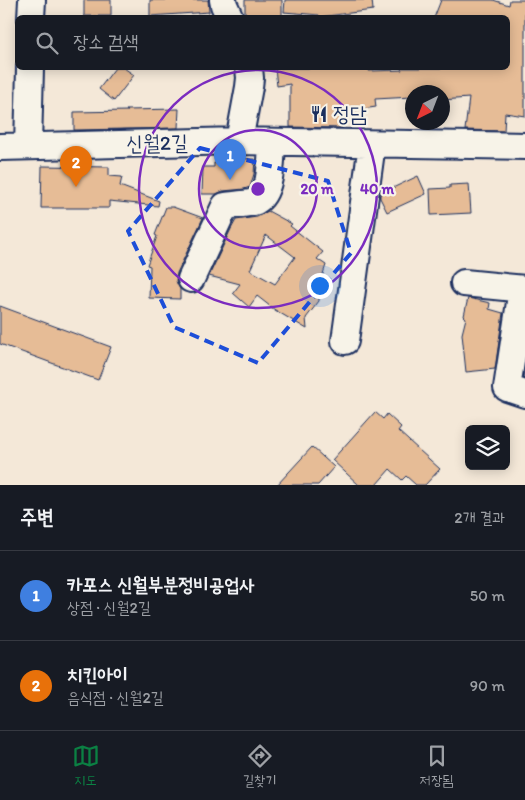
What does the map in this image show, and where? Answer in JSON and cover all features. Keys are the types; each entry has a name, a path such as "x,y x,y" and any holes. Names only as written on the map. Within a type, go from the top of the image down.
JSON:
{"street":[{"path":"31,15 32,0"},
{"path":"223,0 229,15"},
{"path":"28,146 30,70"},
{"path":"239,142 249,87 249,70"},
{"name":"신월2길","path":"0,147 239,142 525,146"},
{"path":"191,279 225,206 256,201 264,193 269,180 272,142"},
{"path":"344,341 372,144"},
{"path":"464,283 523,289 519,345 507,388 525,394"}],"highlighted area":[{"path":"200,148 328,181 351,253 258,363 174,327 128,231"}],"building":[{"path":"84,0 111,0 111,15 84,15"},
{"path":"150,0 208,0 209,12 150,15"},
{"path":"245,0 282,0 282,15 245,15"},
{"path":"285,0 372,0 373,10 334,15 284,12"},
{"path":"441,0 493,0 509,5 510,0 525,0 525,116 505,113 504,131 465,130 469,98 450,99 450,85 405,85 405,97 375,99 376,107 342,112 342,128 290,127 290,84 277,86 275,70 510,70 510,15 435,15"},
{"path":"113,70 127,70 134,75 114,101 99,89"},
{"path":"179,109 178,128 74,130 74,112"},
{"path":"232,158 255,159 254,174 250,187 223,191 216,194 202,194 203,167 214,167 214,163 232,164"},
{"path":"42,166 109,167 109,176 122,177 120,186 159,201 158,206 109,201 109,208 41,208"},
{"path":"418,176 426,194 387,212 380,194"},
{"path":"469,184 471,213 431,215 430,189 450,188 450,185"},
{"path":"166,207 173,207 203,218 177,273 176,281 180,289 180,299 149,298 150,266 147,265 157,236 155,235"},
{"path":"268,211 292,224 290,226 323,252 317,259 326,265 322,277 324,279 317,289 322,293 319,301 306,318 307,329 275,310 257,296 249,307 233,293 240,284 209,276 236,220 257,217","holes":["266,235 295,257 275,284 250,270"]},
{"path":"468,298 490,303 489,309 503,313 495,369 466,372 462,334"},
{"path":"0,306 111,347 98,380 0,344"},
{"path":"375,412 383,419 387,414 401,427 398,431 440,469 425,485 416,485 406,476 402,480 390,469 376,485 359,485 332,460"},
{"path":"312,447 334,467 318,485 277,485"}],"place":[{"name":"정담","path":"319,114"},
{"name":"카포스 신월부분정비공업사","path":"230,180"},
{"name":"치킨아이","path":"76,187"}]}
